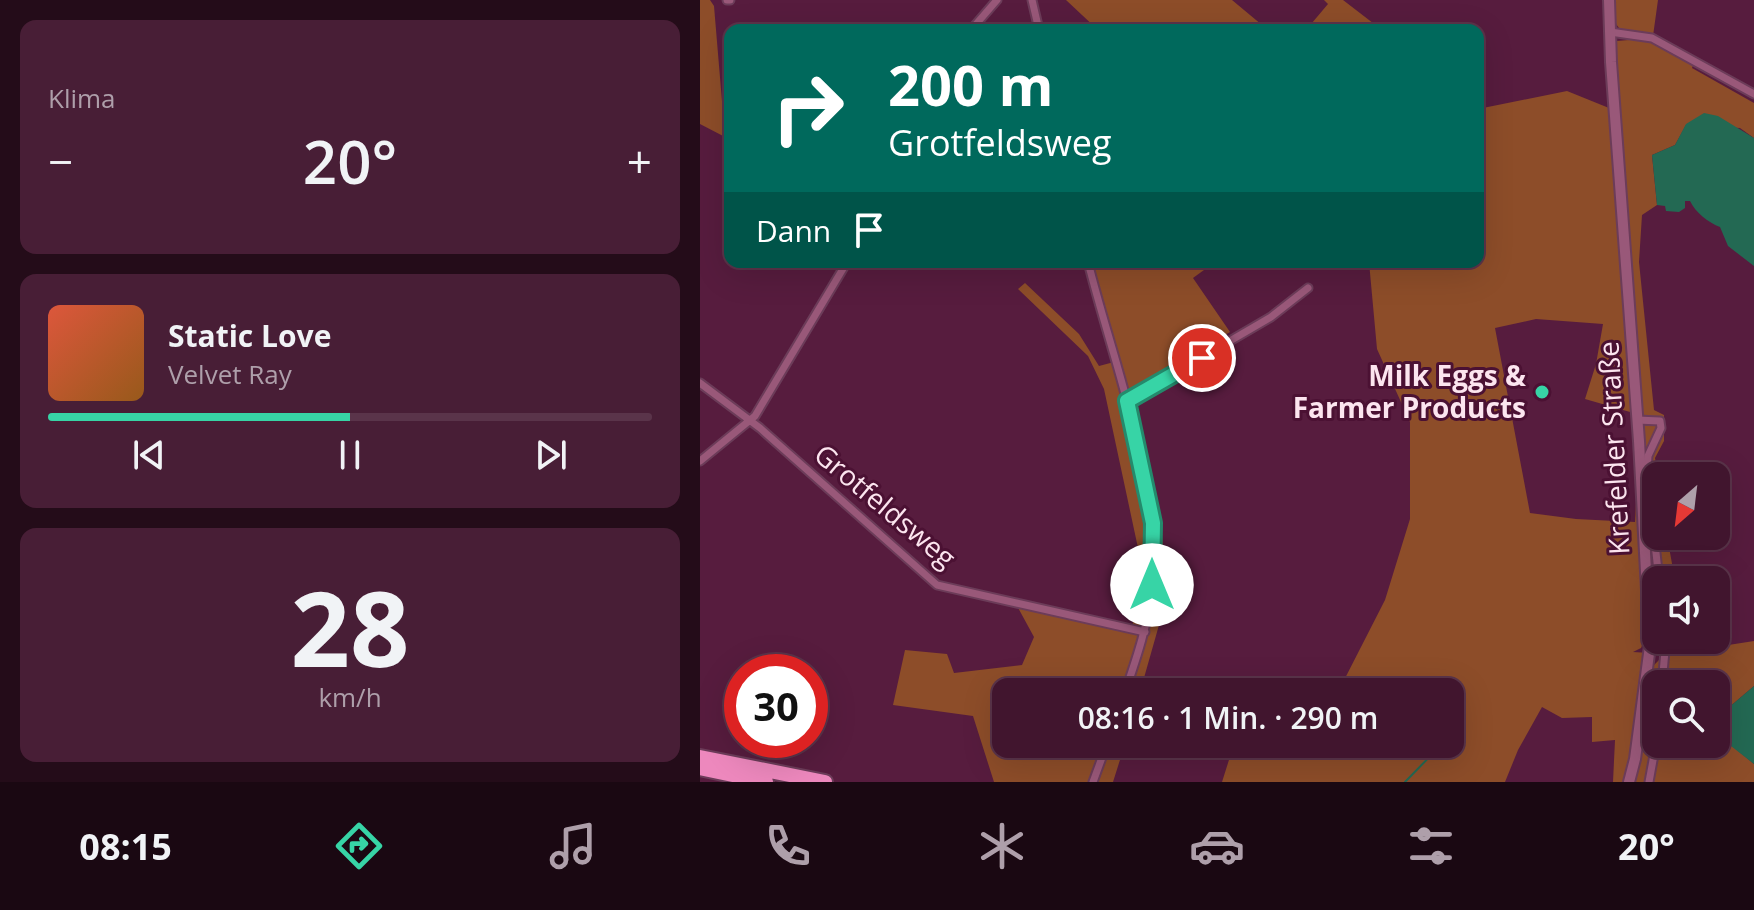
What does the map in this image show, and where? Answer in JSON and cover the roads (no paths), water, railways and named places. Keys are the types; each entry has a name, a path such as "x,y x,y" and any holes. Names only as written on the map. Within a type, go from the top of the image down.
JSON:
{"highway":[{"path":"700,757 825,782"},
{"path":"700,768 766,782"}],"main road":[{"name":"Krefelder Straße","path":"1609,0 1650,653 1629,782"}],"street":[{"path":"976,24 997,0"},
{"path":"1032,0 1038,24"},
{"path":"1610,32 1652,38 1754,94"},
{"path":"700,461 750,422 843,268"},
{"path":"1090,268 1127,401 1153,523 1152,585 1145,632 1130,678"},
{"path":"1127,401 1271,317 1308,288"},
{"name":"Grotfeldsweg","path":"700,383 760,428 937,585 1145,632"},
{"path":"1637,420 1660,421 1661,428 1648,456 1647,471 1657,566"},
{"path":"1093,782 1102,758"},
{"path":"1649,782 1653,758"}],"waterway":[{"path":"1405,782 1428,758"}],"place":[{"name":"Milk Eggs & Farmer Products","path":"1542,392"}]}
